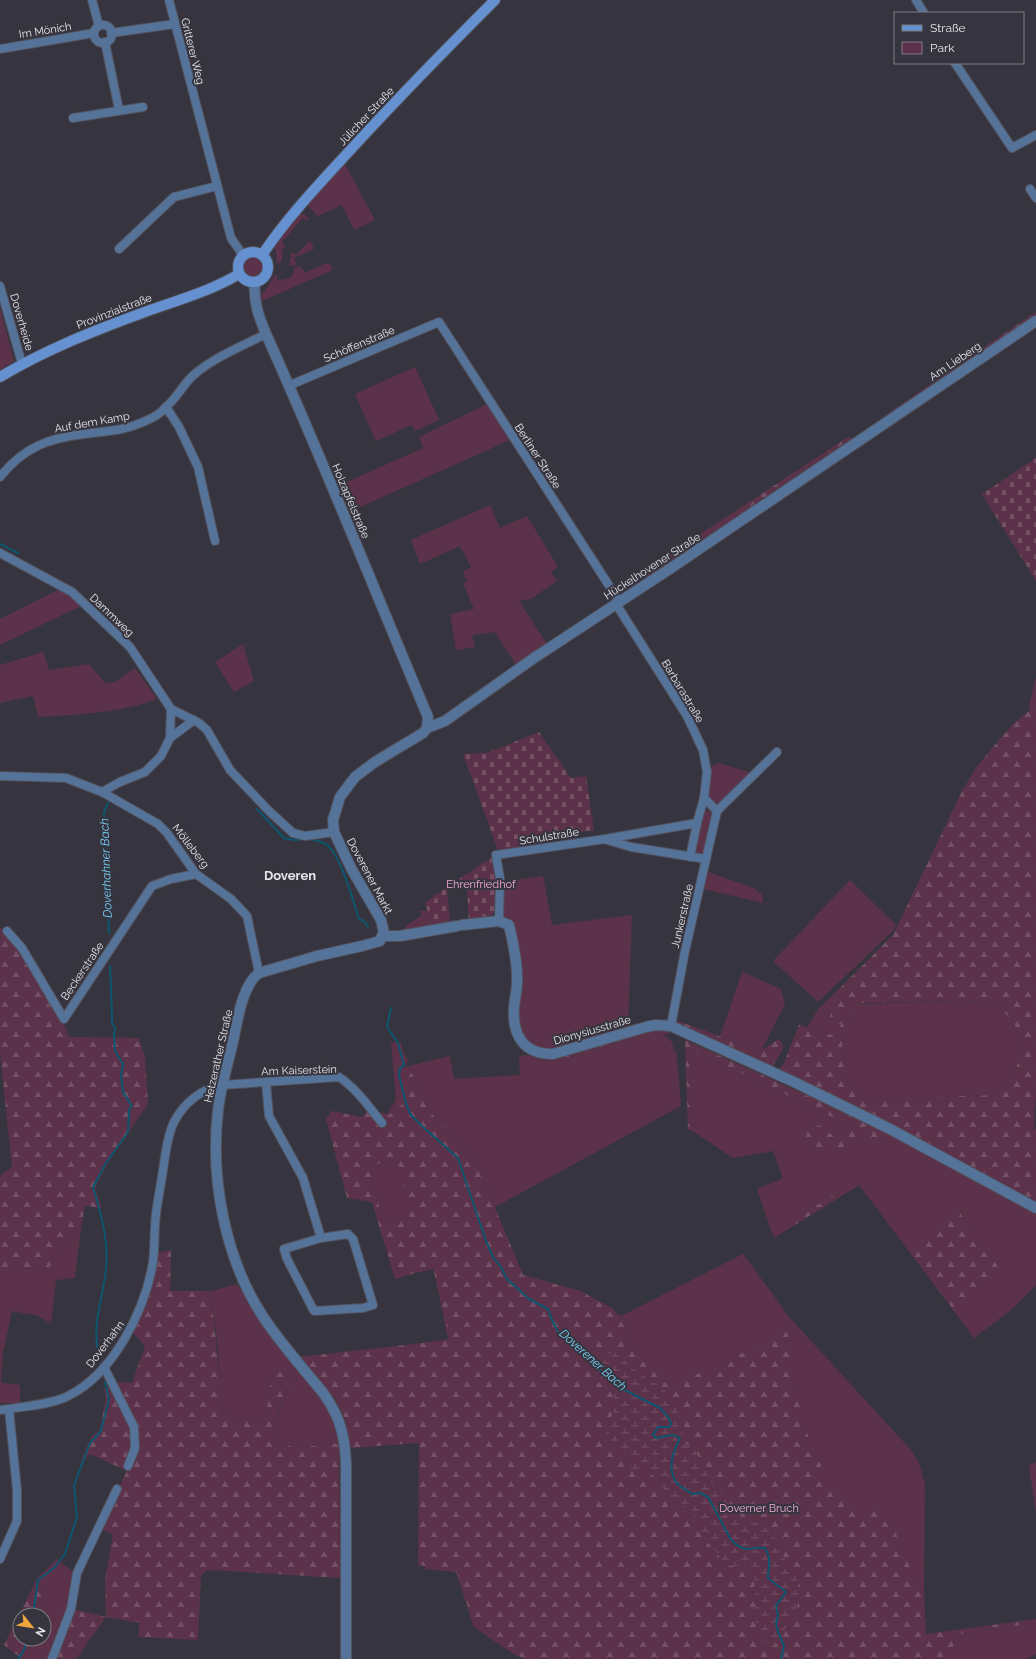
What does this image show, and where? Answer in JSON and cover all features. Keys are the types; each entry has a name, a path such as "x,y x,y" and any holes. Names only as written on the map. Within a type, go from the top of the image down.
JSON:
{"main road":[{"name":"Jülicher Straße","path":"262,255 274,237 341,159 495,0"},
{"path":"254,252 262,255 267,262 266,274 264,278 255,282 246,281 239,274 237,266 240,258 243,255 254,252"},
{"name":"Provinzialstraße","path":"0,377 22,364 68,342 211,289 239,274"}],"street":[{"path":"92,0 99,26"},
{"name":"Gritterer Weg","path":"170,0 231,238 243,255"},
{"path":"916,0 923,12"},
{"path":"111,33 175,24"},
{"path":"105,42 97,40 94,34 95,29 99,26 106,26 111,33"},
{"path":"105,42 110,38 111,33"},
{"name":"Im Mönich","path":"0,49 94,34"},
{"path":"105,42 119,110"},
{"path":"956,64 1012,148 1036,135"},
{"path":"73,118 143,107"},
{"path":"118,249 174,197 217,186"},
{"path":"1030,189 1036,198"},
{"name":"Holzapfelstraße","path":"255,282 254,294 256,308 266,334 351,530 375,592 428,717 427,728"},
{"name":"Doverheide","path":"0,286 22,364"},
{"name":"Am Lieberg","path":"887,421 1036,321"},
{"name":"Schöffenstraße","path":"288,386 439,322"},
{"name":"Berliner Straße","path":"439,322 617,603"},
{"name":"Auf dem Kamp","path":"0,477 18,458 30,449 45,442 85,434 128,429 146,421 166,407 188,380 197,372 217,358 266,334"},
{"path":"166,407 179,427 198,467 215,541"},
{"name":"Hückelhovener Straße","path":"334,832 334,820 340,797 355,777 375,762 424,733 427,728 445,721 534,658 684,560 887,421"},
{"name":"Dammweg","path":"0,553 72,592 130,647 171,710"},
{"name":"Barbarastraße","path":"617,603 687,716 703,750 707,772 704,798 690,857"},
{"path":"102,792 120,782 145,772 161,756 170,738 171,710 194,720 170,738"},
{"name":"Doverener Markt","path":"194,720 207,730 230,770 270,812 293,833 305,836 334,832 352,870 381,920 384,933 382,936"},
{"path":"704,798 717,811 777,752"},
{"name":"Mölleberg","path":"0,776 66,778 102,792 158,824 167,833 196,874 231,899 248,916 259,973"},
{"name":"Junkerstraße","path":"671,1026 717,811"},
{"name":"Schulstraße","path":"499,921 500,879 496,856 697,823"},
{"name":"Schulstraße","path":"604,839 631,847 706,859"},
{"name":"Beckerstraße","path":"6,931 22,948 64,1019 152,886 172,879 196,874"},
{"path":"259,973 316,956 380,941 382,936 400,936 499,921"},
{"name":"Dionysiusstraße","path":"499,921 508,925 513,942 517,978 514,1009 515,1024 520,1040 531,1050 540,1053 553,1054 656,1024 671,1026 794,1082 890,1129 1036,1208"},
{"name":"Hetzerather Straße","path":"259,973 248,986 222,1085 218,1111 217,1171 219,1196 226,1231 236,1261 262,1315 332,1406 341,1426 345,1444 346,1464 346,1659"},
{"name":"Am Kaiserstein","path":"222,1085 339,1077 366,1102 382,1123"},
{"path":"266,1082 269,1116 303,1178 321,1238"},
{"name":"Doverhahn","path":"0,1410 64,1398 78,1391 89,1383 104,1367 132,1327 144,1295 152,1263 156,1215 166,1149 173,1124 183,1107 197,1095 212,1087 222,1085"},
{"path":"348,1234 353,1239 373,1305 363,1308 314,1311 287,1259 284,1249 321,1238 348,1234"},
{"path":"104,1367 134,1427 135,1448 128,1466"},
{"path":"0,1559 17,1521 17,1490 9,1409"},
{"path":"52,1659 71,1609 77,1573 117,1489"}],"green space":[{"path":"344,163 375,220 354,230 342,205 318,216 308,206 309,202"},
{"path":"300,214 304,214 309,219 308,221 303,218 282,242 285,247 282,250 282,261 277,264 276,250 274,248 289,224"},
{"path":"310,240 314,249 294,258 297,266 289,265 292,252 296,255"},
{"path":"249,257 257,257 263,263 263,271 257,277 249,277 243,271 243,263"},
{"path":"324,264 330,264 333,270 262,301 261,295 275,275 278,275 276,281 291,278 295,267 301,267 305,273"},
{"path":"0,308 14,361 0,370"},
{"path":"1036,312 1036,316 957,369 955,367"},
{"path":"415,367 439,420 415,431 412,425 376,441 355,394"},
{"path":"955,367 957,369 888,417 886,415"},
{"path":"487,404 510,440 349,512 338,486 423,448 419,437"},
{"path":"848,437 852,438 644,579 641,573"},
{"path":"1036,458 1036,581 982,494"},
{"path":"490,505 500,528 527,516 558,567 551,572 557,581 531,599 519,601 547,644 516,665 495,632 472,635 475,647 456,650 450,614 474,609 463,583 467,581 463,572 471,567 460,546 420,564 411,540"},
{"path":"60,589 70,595 81,606 0,645 0,619"},
{"path":"243,644 254,681 234,692 215,662"},
{"path":"43,652 49,670 89,664 105,683 115,682 135,668 157,699 143,704 113,710 38,717 33,696 0,703 0,665"},
{"path":"1036,676 1036,1093 1034,1128 1036,1129 1036,1204 673,1023 678,1021 761,1051 778,1039 782,1043 783,1049 772,1067 779,1070 784,1063 799,1025 842,1038 845,1075 848,1082 857,1094 870,1099 992,1095 1003,1089 1009,1083 1017,1066 1020,1047 1017,1029 1013,1022 1001,1009 996,1000 861,1003 858,1004 849,1015 850,1023 844,1036 838,1035 841,1024 835,1022 835,1019 830,1017 836,992 893,935 962,791 977,766 1013,724 1030,710 1029,707"},
{"path":"539,732 571,778 586,776 594,830 544,839 544,844 498,850 463,754 486,753"},
{"path":"719,763 752,773 720,803 711,799 707,784 708,768"},
{"path":"708,810 712,814 704,850 702,854 698,854 695,852 703,812"},
{"name":"Ehrenfriedhof","path":"494,856 497,884 495,912 486,919 469,922 467,891 459,879"},
{"path":"708,872 754,888 762,895 763,903 704,889"},
{"path":"543,876 552,925 632,915 628,1028 551,1052 531,1048 520,1032 517,1012 520,980 501,917 503,882"},
{"path":"850,880 896,925 893,931 818,1002 773,961"},
{"name":"Ehrenfriedhof","path":"447,887 450,923 432,927 425,903"},
{"path":"419,911 427,911 432,927 402,930 422,915"},
{"path":"0,928 7,931 56,1005 69,1037 139,1038 145,1058 148,1104 107,1164 95,1187 102,1209 85,1205 81,1228 65,1240 49,1268 0,1269 0,1176 12,1167 0,1052"},
{"path":"742,972 781,989 785,1004 761,1051 720,1036"},
{"path":"836,992 858,1004 996,1000 1001,1009 1013,1022 1017,1029 1020,1047 1017,1066 1009,1083 1003,1089 992,1095 870,1099 859,1095 851,1088 845,1075 842,1038 807,1027 819,1008"},
{"path":"648,1029 667,1030 670,1034 663,1034 672,1042 674,1052 676,1049 681,1106 495,1207 477,1164 433,1115 408,1066 450,1056 454,1079 520,1075 519,1056 530,1055 533,1060 557,1061 633,1038 634,1035"},
{"path":"635,1035 633,1038 557,1061 533,1060 530,1055 548,1058"},
{"path":"685,1040 890,1133 871,1140 847,1146 823,1148 813,1146 806,1142 807,1129 820,1125 827,1133 839,1136 849,1130 847,1124 695,1051 689,1057 694,1132 688,1129"},
{"name":"Doverner Bruch","path":"401,1042 403,1052 408,1061 402,1069 507,1275 582,1292 614,1309 627,1349 639,1358 631,1350 621,1316 743,1254 790,1318 911,1450 919,1463 925,1484 924,1590 919,1659 524,1659 512,1653 474,1627 456,1572 425,1569 425,1496 410,1345 448,1339 434,1269 419,1272 423,1260 410,1218 383,1224 370,1166 397,1159 379,1112 387,1114 396,1100 391,1043"},
{"path":"695,1051 847,1124 849,1130 839,1136 807,1129 856,1144 890,1133 1036,1211 1036,1285 1012,1309 974,1338 859,1185 774,1238 757,1189 783,1178 773,1151 733,1158 694,1132 689,1057"},
{"name":"Doverner Bruch","path":"408,1066 433,1115 477,1164 523,1275 581,1291 621,1316 631,1350 670,1387 788,1331 793,1383 810,1443 834,1492 859,1508 872,1509 884,1514 892,1524 911,1570 924,1590 926,1634 1036,1619 1036,1623 953,1635 953,1659 525,1659 512,1653 474,1626 457,1573 451,1570 418,1565 419,1443 351,1448 345,1419 335,1398 299,1357 450,1340 433,1268 395,1279 372,1202 347,1198 326,1119 332,1111 362,1117 369,1109 381,1121 408,1100 402,1069","holes":["397,1159 410,1218 383,1224 370,1166","614,1352 642,1375 661,1387 676,1404 685,1444 694,1448 704,1469 732,1509 745,1520 765,1525 776,1539 781,1553 793,1571 798,1583 798,1603 791,1620 755,1589 752,1572 749,1569 741,1566 727,1566 705,1539 694,1512 688,1507 674,1503 666,1496 663,1484 648,1471 631,1469 628,1455 606,1439 607,1428 615,1408"]},
{"path":"856,1181 859,1185 780,1234 778,1229"},
{"path":"960,1213 1001,1271 953,1309 910,1251"},
{"path":"81,1228 75,1278 56,1280 51,1324 39,1316 12,1311 3,1352 1,1383 20,1385 20,1403 0,1403 0,1269 49,1268 65,1240"},
{"path":"171,1250 170,1291 211,1291 223,1414 264,1424 273,1370 295,1370 273,1425 278,1441 295,1448 339,1443 340,1578 212,1570 206,1571 201,1576 198,1640 138,1637 140,1623 106,1617 105,1580 113,1535 99,1528 127,1471 90,1454 80,1464 91,1437 100,1430 106,1396 104,1388 115,1382 132,1383 145,1346 133,1333 150,1286 157,1253"},
{"path":"237,1284 259,1316 326,1402 339,1431 339,1443 295,1448 278,1441 273,1426 295,1371 273,1370 264,1424 223,1414 218,1349 211,1291"},
{"path":"614,1352 642,1375 661,1387 676,1404 685,1444 694,1448 704,1469 732,1509 745,1520 765,1525 776,1539 781,1553 793,1571 798,1583 798,1603 791,1620 773,1646 762,1638 757,1627 755,1615 755,1580 751,1572 742,1567 728,1566 705,1539 694,1512 688,1507 674,1503 666,1496 663,1484 648,1471 631,1469 628,1455 606,1439 607,1428 615,1408 614,1394 597,1381 600,1357"},
{"path":"1036,1462 1036,1512 1029,1466"},
{"path":"57,1559 74,1573 67,1610 49,1659 20,1659 27,1647 52,1647 52,1607 46,1607 38,1577"},
{"path":"38,1577 46,1607 23,1607"},
{"path":"72,1609 106,1617 76,1659 55,1659"},
{"path":"1036,1623 1036,1654 1027,1659 953,1659 953,1635"},
{"path":"12,1629 12,1647 27,1647 21,1658 4,1645"}],"waterway":[{"name":"Doverener Bach","path":"0,544 18,553"},
{"name":"Doverhahner Bach","path":"108,803 104,812 109,933"},
{"name":"Doverener Bach","path":"257,809 284,838 294,840 303,839"},
{"name":"Doverener Bach","path":"309,839 323,843 332,850 342,868 359,919 364,921 368,927"},
{"name":"Doverhahner Bach","path":"100,1357 96,1335 107,1259 101,1217 93,1187 106,1163 128,1132 129,1110 132,1106 123,1092 121,1076 123,1064 115,1051 115,1028 112,1023 110,966"},
{"name":"Doverener Bach","path":"391,1008 387,1027 398,1043 404,1065 400,1068 399,1075 406,1104 411,1115 458,1158 486,1241 493,1257 501,1267 507,1279 529,1299 548,1309 558,1332 569,1339 584,1357 621,1388 660,1408 669,1418 671,1424 669,1427 658,1427 653,1435 656,1438 671,1435 680,1438 673,1454 671,1466 673,1477 676,1482 692,1494 700,1493 708,1497 731,1540 736,1545 745,1549 765,1548 769,1559 768,1578 786,1592 776,1606 778,1615 776,1624 784,1646 781,1659"},
{"name":"Doverhahner Bach","path":"34,1607 38,1580 54,1568 65,1554 77,1517 74,1485 90,1443 101,1431 109,1399 105,1382"},
{"name":"Doverhahner Bach","path":"18,1659 25,1647"}],"district":[{"name":"Doveren","path":"290,875"}]}
